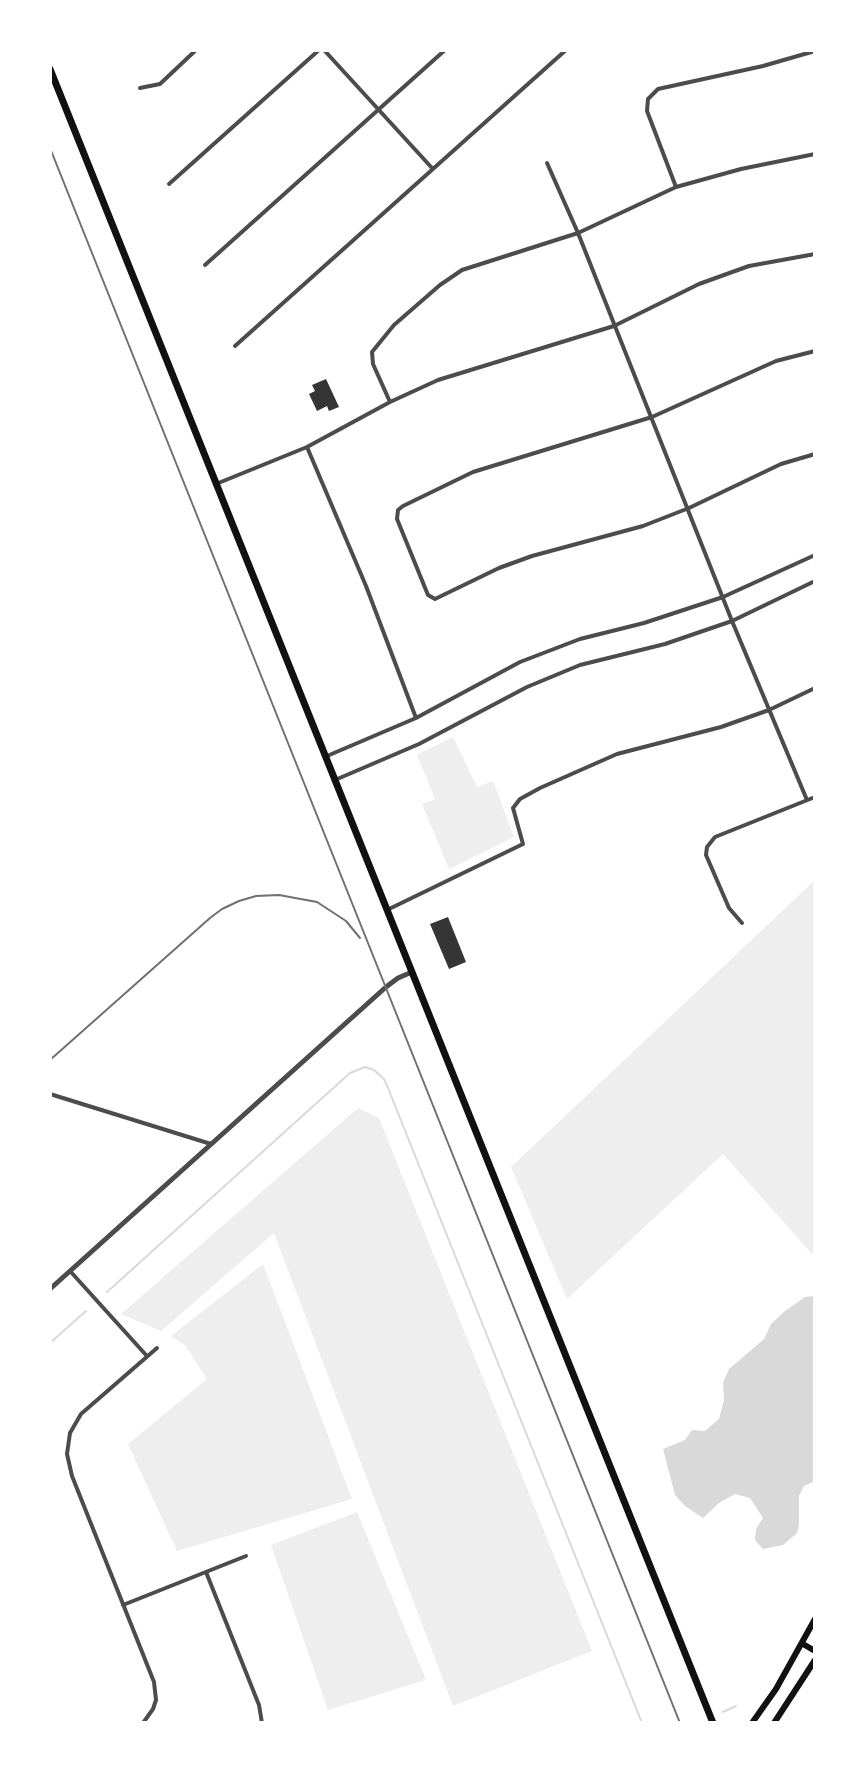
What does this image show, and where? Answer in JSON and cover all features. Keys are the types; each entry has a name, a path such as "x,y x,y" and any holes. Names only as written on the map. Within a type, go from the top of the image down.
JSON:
{"main road":[{"path":"50,69 713,1723"},
{"path":"752,1723 776,1689 815,1619"},
{"path":"803,1644 815,1651"},
{"path":"774,1723 815,1660"}],"street":[{"path":"140,88 160,84 196,50"},
{"path":"169,184 322,50 432,168"},
{"path":"205,265 445,50"},
{"path":"235,346 566,50"},
{"path":"676,187 647,111 648,99 658,89 815,51"},
{"path":"390,402 373,364 372,352 394,325 462,270 578,233 676,187 741,169 815,154"},
{"path":"547,163 807,800"},
{"path":"216,484 307,447 438,380 614,326 699,284 749,266 815,254"},
{"path":"815,351 776,361 652,417 590,438 490,465 403,506 398,510 397,519 428,595 435,599 499,568 643,526 689,508 781,464 815,454"},
{"path":"307,447 366,586 416,718"},
{"path":"326,756 416,718 499,672 546,651 723,597 815,555"},
{"path":"335,780 419,744 527,687 580,665 665,644 732,621 815,581"},
{"path":"387,910 523,844 513,808 520,799 540,788 617,754 721,727 769,710 815,688"},
{"path":"742,923 729,908 706,855 707,847 715,837 815,797"},
{"path":"50,1289 386,987 412,972"},
{"path":"50,1094 211,1144"},
{"path":"70,1271 147,1356"},
{"path":"143,1723 153,1709 156,1691 72,1476 67,1454 70,1433 81,1414 157,1348"},
{"path":"123,1605 246,1556"},
{"path":"206,1572 258,1702 262,1723"}],"shaded area":[{"path":"453,737 477,787 493,781 514,837 449,869 422,804 435,799 417,755"},
{"path":"815,880 815,1253 813,1255 723,1154 567,1299 511,1167"},
{"path":"358,1108 379,1118 592,1651 453,1706 274,1233 161,1331 121,1314"},
{"path":"263,1264 352,1499 177,1551 128,1444 207,1379 185,1345 171,1336"},
{"path":"815,1296 815,1481 804,1486 799,1496 797,1533 783,1545 763,1549 755,1540 756,1529 763,1518 750,1498 735,1494 703,1518 675,1495 663,1449 685,1440 692,1430 705,1431 719,1419 724,1400 723,1383 729,1369 764,1339 771,1324 785,1311 805,1297"},
{"path":"357,1512 426,1680 328,1710 271,1545"}],"building":[{"path":"326,379 339,407 329,411 327,406 317,411 309,394 315,391 312,385"},
{"path":"448,917 466,962 449,969 430,924"}],"waterway":[{"path":"107,1292 350,1073 365,1067 374,1070 388,1088 642,1723"},
{"path":"50,1343 86,1311"},
{"path":"723,1712 736,1706"}],"railway":[{"path":"50,148 680,1723"},
{"path":"50,1060 210,918 239,901 256,896 279,895 317,902 346,921 360,938"}]}
